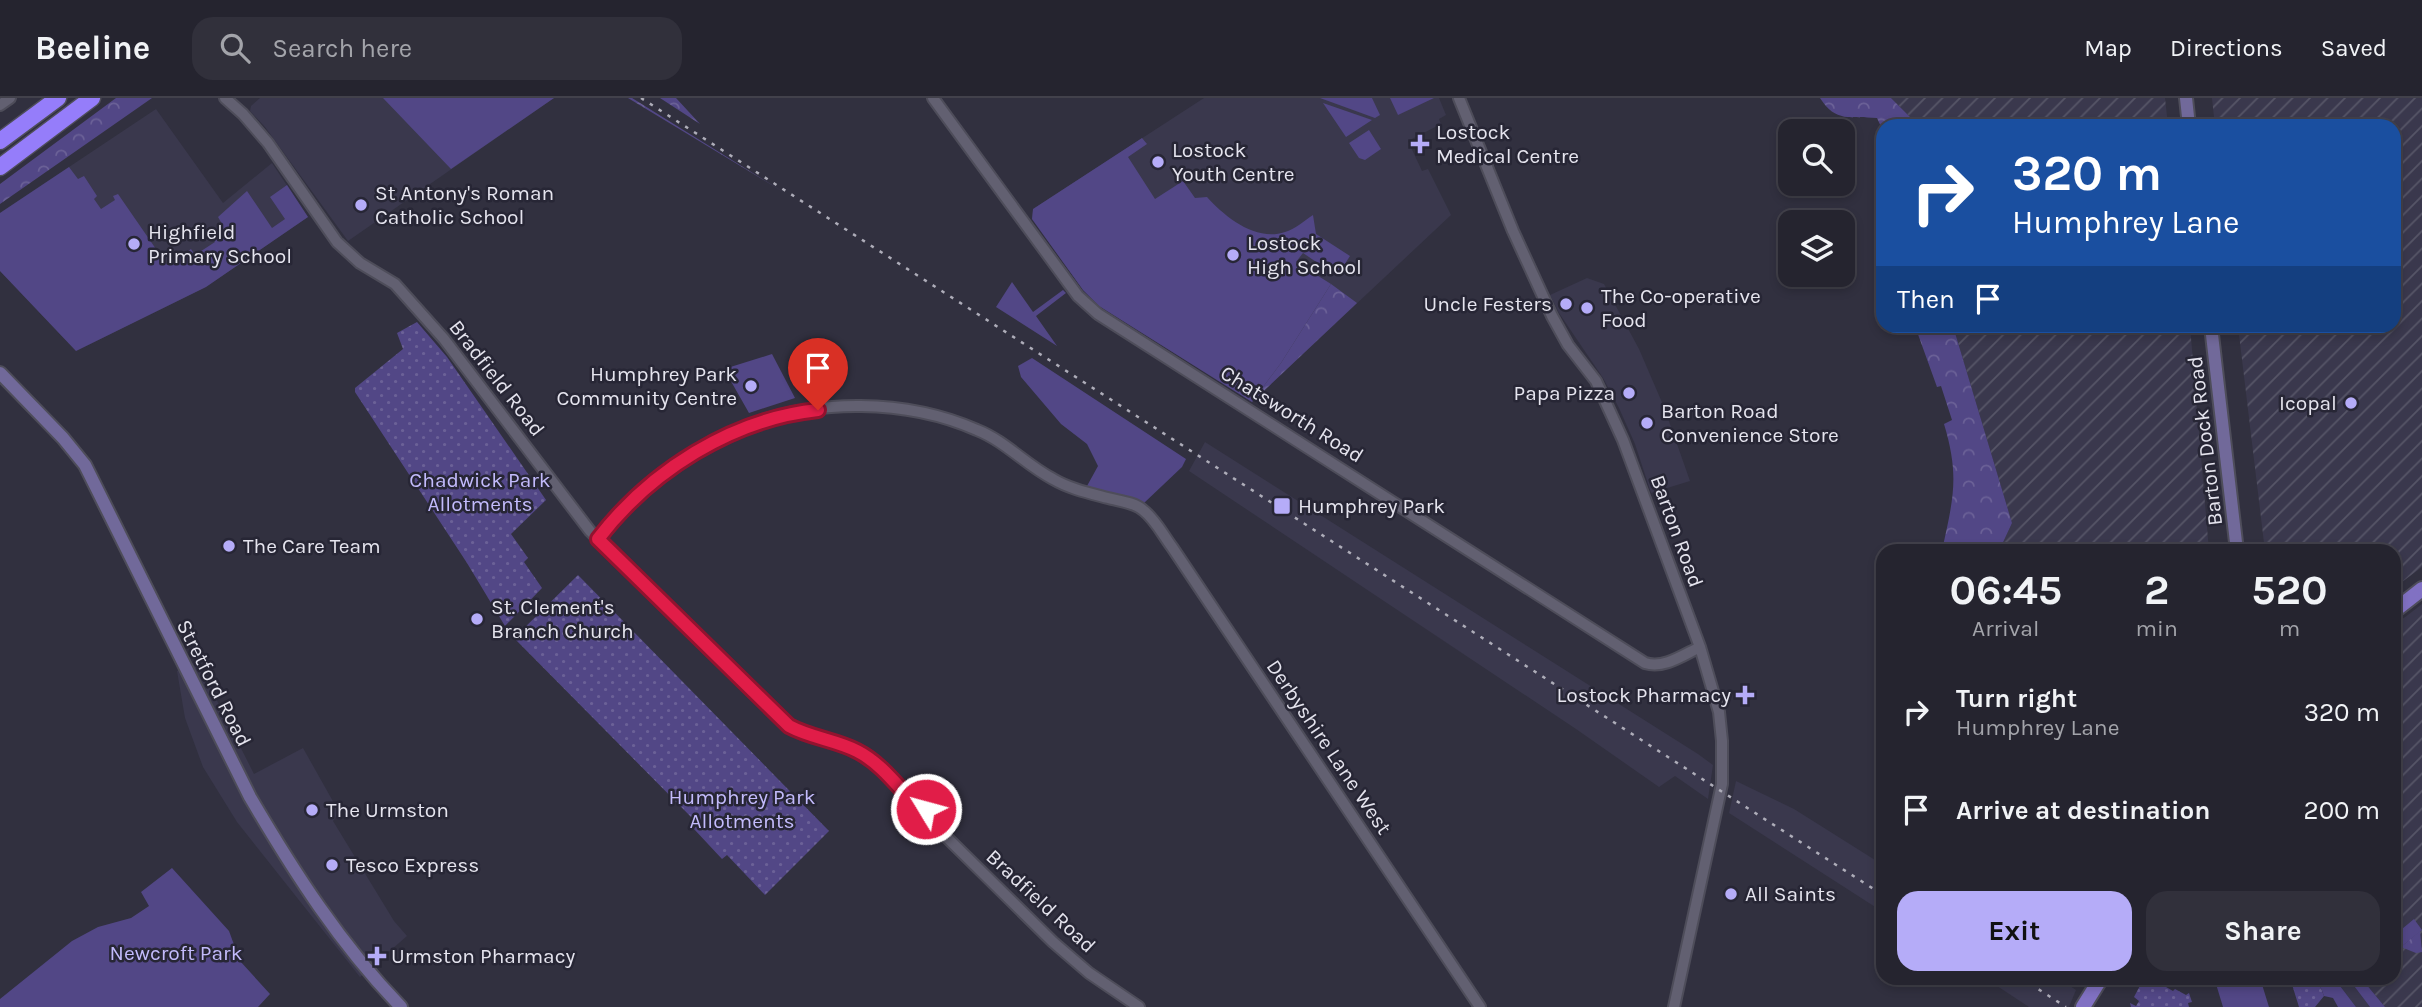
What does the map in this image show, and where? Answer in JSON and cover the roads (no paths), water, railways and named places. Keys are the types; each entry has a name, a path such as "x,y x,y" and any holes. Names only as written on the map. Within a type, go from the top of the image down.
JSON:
{"highway":[{"path":"0,141 58,98"},
{"path":"0,167 92,98"}],"main road":[{"path":"2186,98 2188,119"},
{"name":"Barton Dock Road","path":"2212,333 2236,544"},
{"name":"Stretford Road","path":"0,373 85,465 256,807 300,881 342,941 401,1007"},
{"path":"2401,606 2422,589"},
{"path":"2083,1007 2097,985"}],"street":[{"path":"0,105 10,98"},
{"name":"Bradfield Road","path":"225,98 268,143 337,242 360,263 395,284 444,339 598,539 789,726 857,751 884,770 911,800 919,797 924,800 927,806 923,814 1046,936 1089,973 1139,1007"},
{"name":"Chatsworth Road","path":"933,98 1078,296 1098,314 1645,663 1664,663 1700,647"},
{"name":"Barton Road","path":"1459,98 1513,231 1552,316 1568,345 1596,381 1623,440 1700,647 1719,712 1722,784 1674,1007"},
{"name":"Derbyshire Lane West","path":"598,539 648,487 716,441 759,422 804,411 832,408 889,408 944,418 992,436 1043,473 1066,486 1143,510 1190,574 1479,1007"}],"railway":[{"path":"641,98 1876,891"},
{"path":"2032,985 2066,1007"}],"place":[{"name":"Lostock Medical Centre","path":"1420,144"},
{"name":"Lostock Youth Centre","path":"1158,162"},
{"name":"St Antony's Roman Catholic School","path":"361,205"},
{"name":"Highfield Primary School","path":"134,244"},
{"name":"Lostock High School","path":"1233,255"},
{"name":"Uncle Festers","path":"1566,304"},
{"name":"The Co-operative Food","path":"1587,308"},
{"name":"Humphrey Park Community Centre","path":"751,386"},
{"name":"Papa Pizza","path":"1629,393"},
{"name":"Icopal","path":"2351,403"},
{"name":"Barton Road Convenience Store","path":"1647,423"},
{"name":"Humphrey Park","path":"1282,506"},
{"name":"The Care Team","path":"229,546"},
{"name":"St. Clement's Branch Church","path":"477,619"},
{"name":"Lostock Pharmacy","path":"1745,695"},
{"name":"The Urmston","path":"312,810"},
{"name":"Tesco Express","path":"332,865"},
{"name":"All Saints","path":"1731,894"},
{"name":"Urmston Pharmacy","path":"377,956"}],"park label":[{"name":"Chadwick Park Allotments","path":"480,492"},
{"name":"Humphrey Park Allotments","path":"742,809"},
{"name":"Newcroft Park","path":"176,953"}]}
